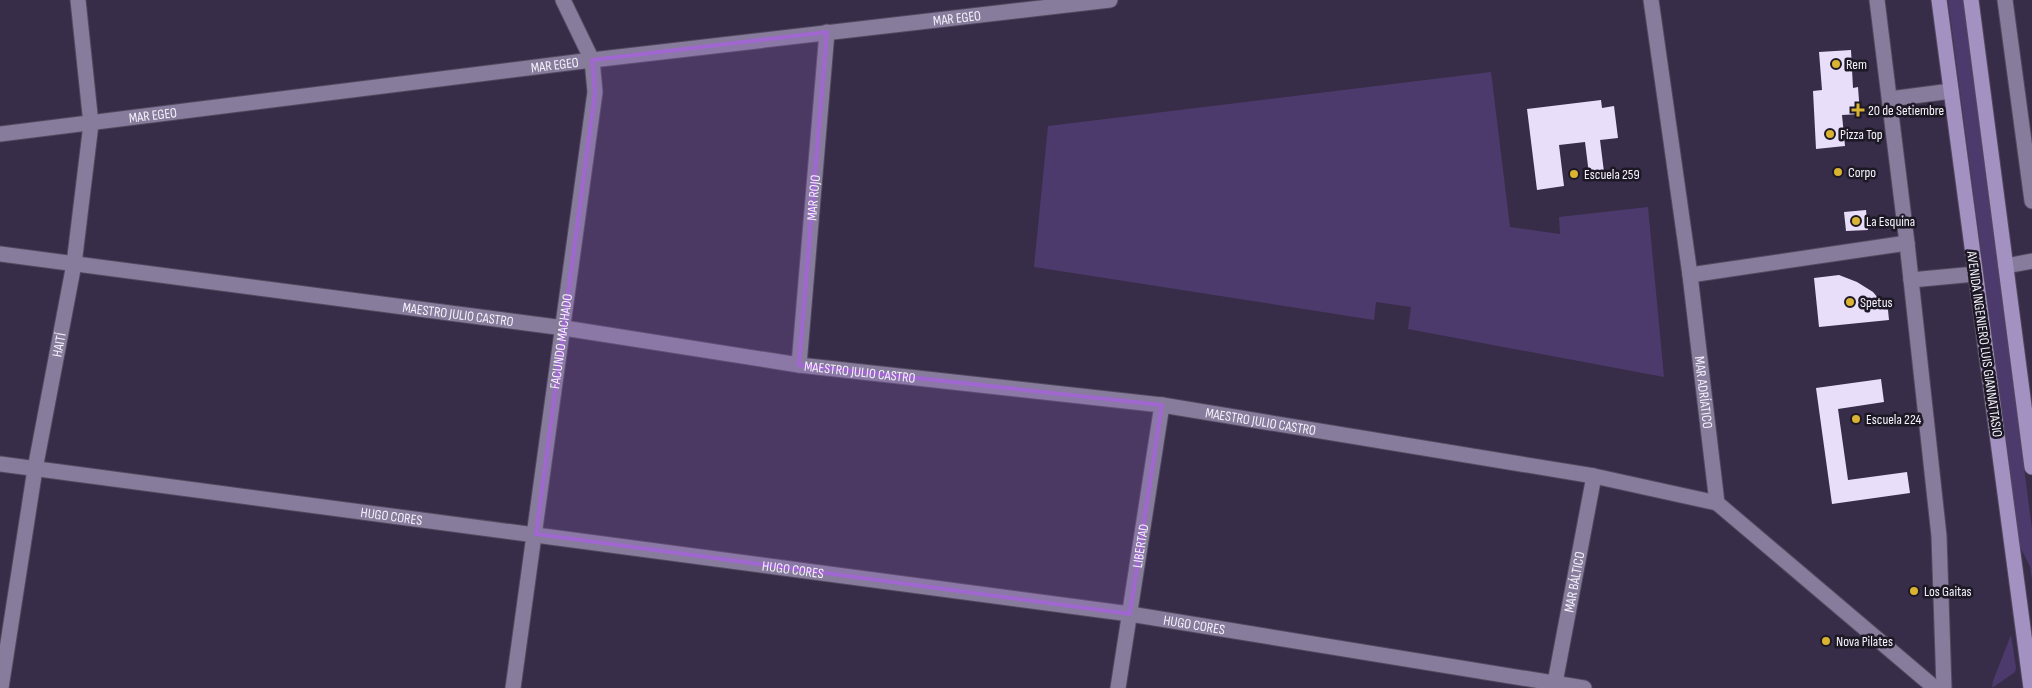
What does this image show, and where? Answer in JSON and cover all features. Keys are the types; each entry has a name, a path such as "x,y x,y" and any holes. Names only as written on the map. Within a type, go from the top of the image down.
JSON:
{"main road":[{"name":"AVENIDA INGENIERO LUIS GIANNATTASIO","path":"1939,0 2031,688"},
{"path":"1970,0 2032,467"},
{"path":"2014,563 2026,575 2032,616"}],"street":[{"name":"HAITÍ","path":"1,688 35,469 74,264 91,124 78,0"},
{"name":"FACUNDO MACHADO","path":"513,688 536,534 595,92 592,60 563,0"},
{"name":"MAR EGEO","path":"0,134 592,60 1110,0"},
{"name":"MAR ADRÍATICO","path":"1651,0 1690,275 1717,503"},
{"path":"1877,0 1907,243 1939,536 1944,688"},
{"path":"2004,0 2032,201"},
{"name":"MAR ROJO","path":"799,365 827,32"},
{"path":"1890,99 1950,91"},
{"path":"1690,275 1907,243"},
{"name":"MAESTRO JULIO CASTRO","path":"0,254 564,328 799,365 1162,405 1594,476 1717,503"},
{"path":"2006,266 2032,260"},
{"path":"1911,280 1975,274"},
{"name":"LIBERTAD","path":"1118,688 1162,405"},
{"name":"HUGO CORES","path":"0,464 1130,614 1555,685 1584,688"},
{"name":"MAR BÁLTICO","path":"1555,685 1594,476"},
{"path":"1717,503 1935,688"}],"highlighted area":[{"path":"827,32 799,365 1162,405 1130,614 536,534 595,92 592,60"}],"shaded area":[{"path":"1948,0 1963,0 2032,529 2032,580 2030,566 2020,547"},
{"path":"1491,72 1510,227 1560,234 1559,217 1648,207 1664,377 1408,329 1411,307 1376,302 1374,320 1034,267 1048,126"},
{"path":"2011,635 2015,672 1992,688 1993,681"}],"building":[{"path":"1851,50 1853,88 1858,87 1860,114 1842,115 1845,146 1816,149 1813,91 1822,90 1819,52"},
{"path":"1601,100 1602,108 1614,106 1618,138 1600,140 1604,172 1589,174 1585,142 1559,145 1564,186 1537,190 1527,109"},
{"name":"La Esquina","path":"1866,210 1868,230 1846,231 1844,212"},
{"name":"Spetus","path":"1839,275 1857,282 1873,292 1888,310 1889,320 1819,327 1814,278"},
{"path":"1881,379 1884,402 1838,409 1848,480 1907,472 1910,493 1832,504 1816,388"}],"place":[{"name":"Rem","path":"1836,64"},
{"name":"20 de Setiembre","path":"1858,110"},
{"name":"Pizza Top","path":"1830,134"},
{"name":"Corpo","path":"1838,172"},
{"name":"Escuela 259","path":"1574,174"},
{"name":"La Esquina","path":"1856,221"},
{"name":"Spetus","path":"1850,302"},
{"name":"Escuela 224","path":"1856,419"},
{"name":"Los Gaitas","path":"1914,591"},
{"name":"Nova Pilates","path":"1826,641"}]}
